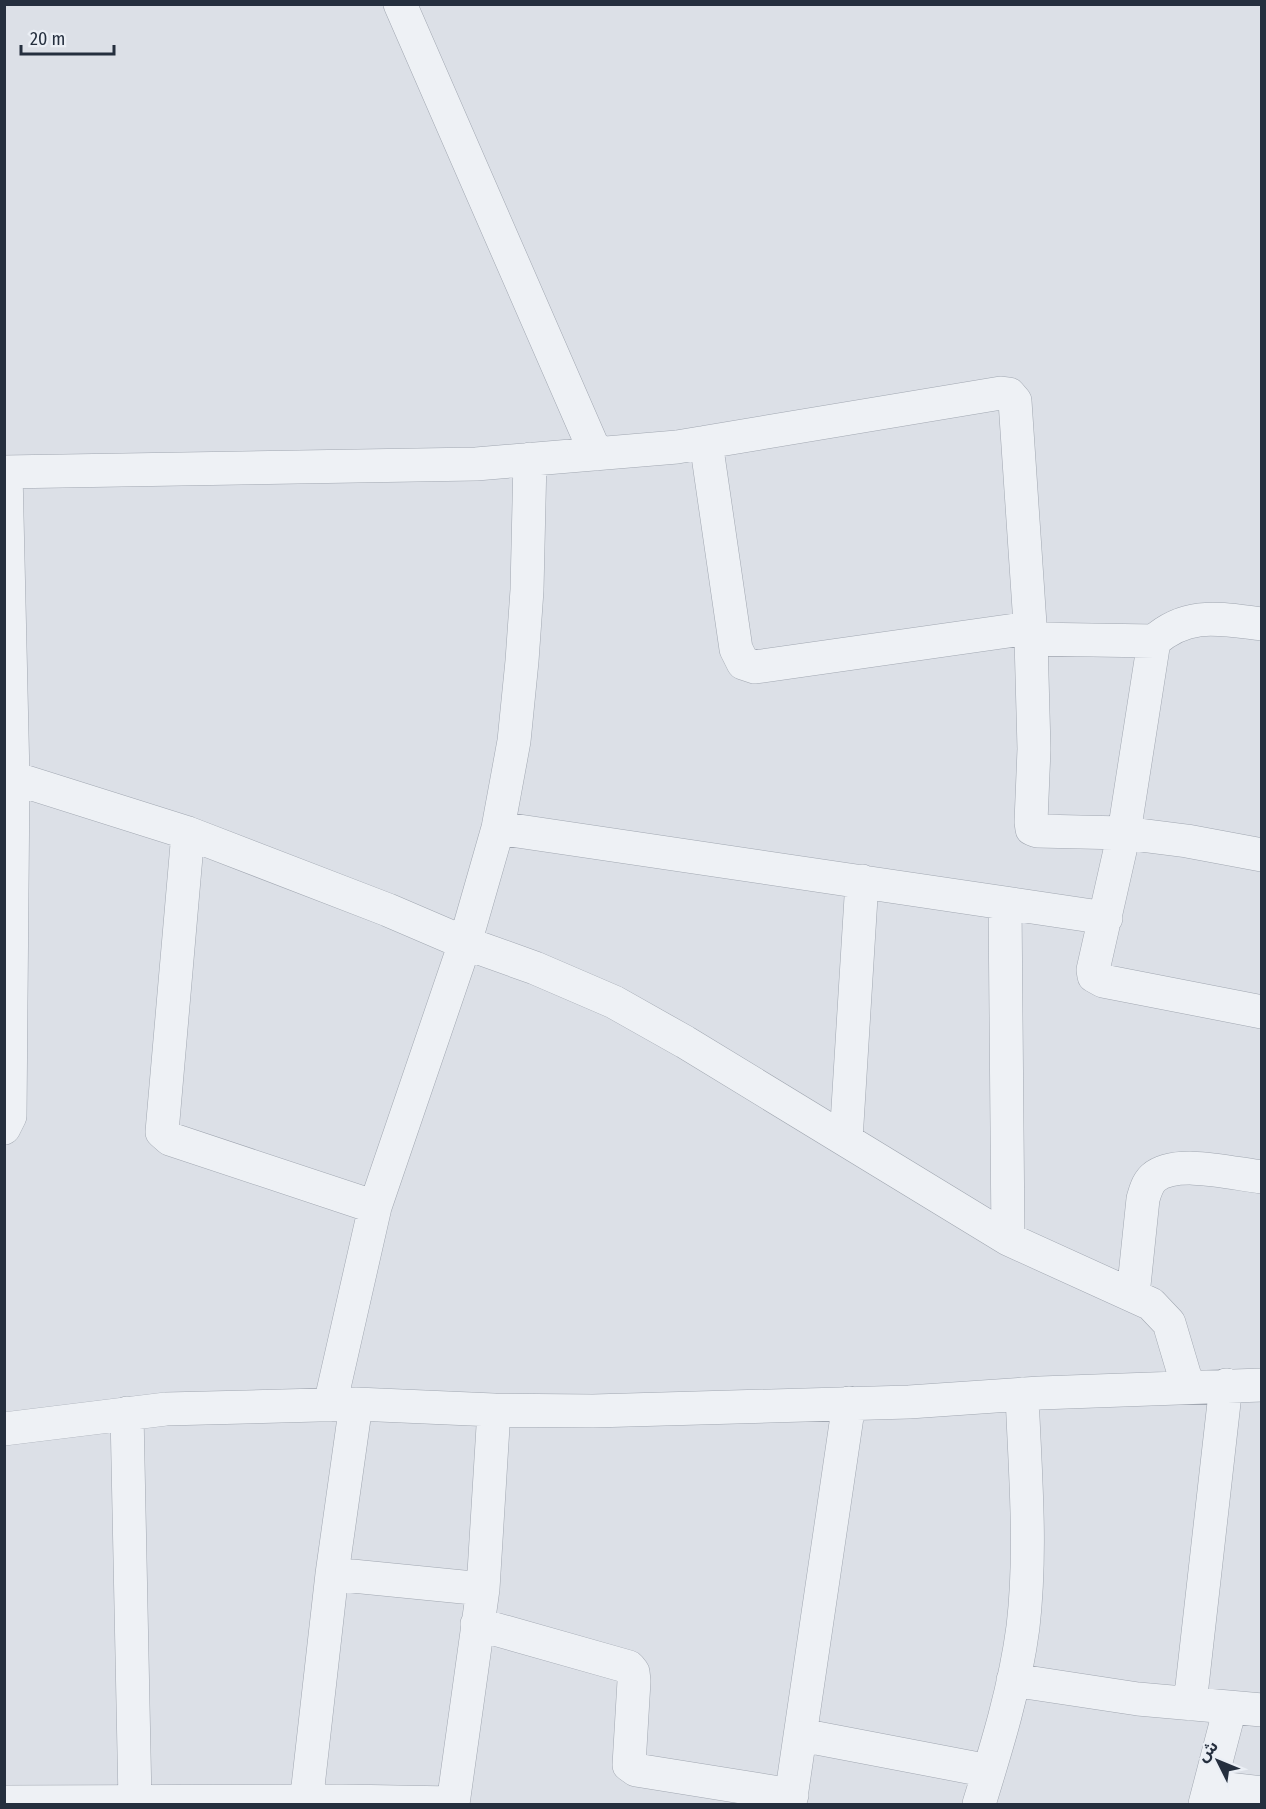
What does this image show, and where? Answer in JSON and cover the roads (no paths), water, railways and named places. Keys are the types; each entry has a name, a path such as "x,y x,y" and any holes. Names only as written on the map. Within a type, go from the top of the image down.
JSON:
{"street":[{"path":"400,4 596,454"},
{"path":"4,1128 10,1116 5,472 476,464 677,447 1001,393 1010,394 1015,400 1030,634 1034,749 1032,829 1124,833 1187,841 1262,855"},
{"path":"706,442 736,649 743,663 755,667 1030,634 1154,641"},
{"path":"306,1803 332,1574 343,1404 375,1207 465,943 498,828 514,741 527,590 530,459"},
{"path":"1262,624 1219,618 1196,619 1165,631 1154,641 1124,833 1093,970 1097,979 1262,1012"},
{"path":"9,776 188,833 388,910 465,943 535,968 614,1002 685,1042 1008,1239 1151,1304 1169,1323 1188,1387"},
{"path":"498,828 1106,918"},
{"path":"188,833 162,1132 170,1139 375,1207"},
{"path":"846,1140 862,881"},
{"path":"1005,903 1008,1239"},
{"path":"1133,1295 1143,1199 1154,1177 1170,1170 1192,1168 1262,1177"},
{"path":"1190,1704 1226,1385"},
{"path":"4,1429 166,1409 343,1404 593,1411 909,1402 1022,1394 1262,1385"},
{"path":"979,1804 1006,1719 1023,1629 1027,1585 1027,1478 1022,1394"},
{"path":"477,1624 629,1667 633,1672 634,1681 629,1765 636,1770 675,1790 791,1800 849,1403"},
{"path":"4,1802 453,1804 483,1589 494,1410"},
{"path":"127,1413 135,1802"},
{"path":"332,1574 483,1589"},
{"path":"1013,1680 1138,1699 1262,1710"},
{"path":"1230,1708 1208,1796 1262,1794"},
{"path":"801,1735 989,1771"}]}
